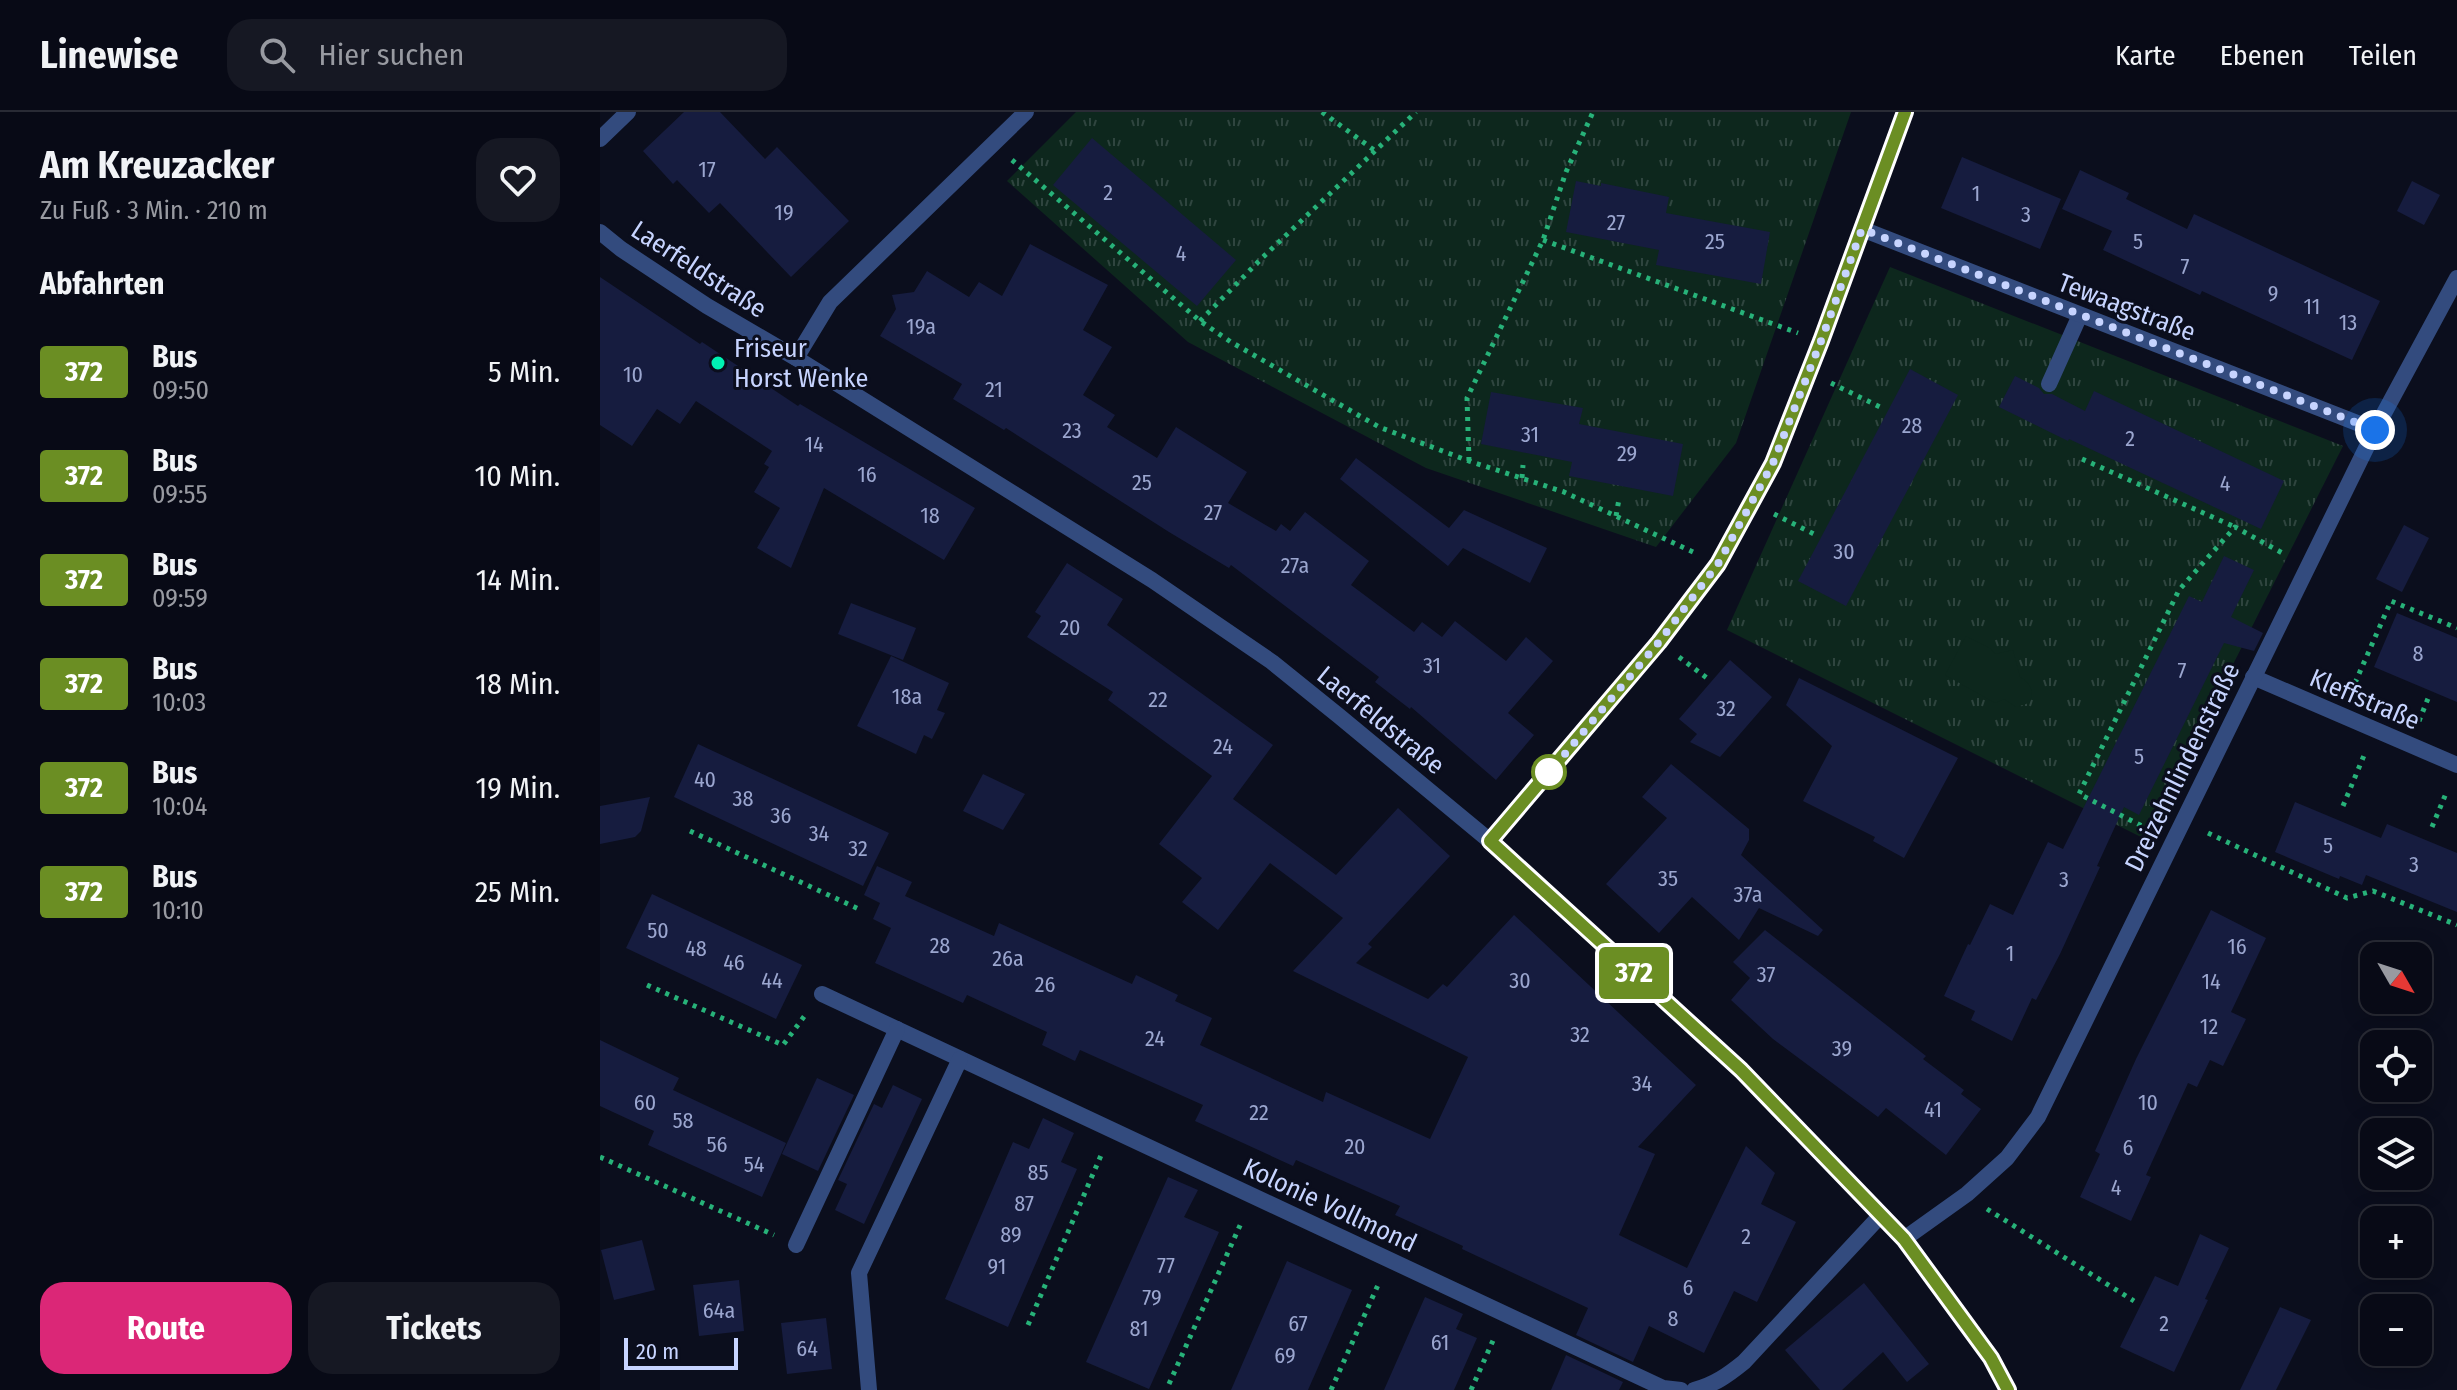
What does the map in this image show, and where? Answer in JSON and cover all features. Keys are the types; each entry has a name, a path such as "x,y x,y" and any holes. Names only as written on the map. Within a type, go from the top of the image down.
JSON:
{"street":[{"path":"600,139 628,112"},
{"path":"796,358 830,302 1026,112"},
{"path":"1490,841 1659,642 1718,564 1773,463 1905,112"},
{"name":"Tewaagstraße","path":"1862,229 2375,430"},
{"name":"Laerfeldstraße","path":"600,232 707,306 1152,580 1272,662 1339,716 1490,841 1741,1070 1904,1239 1991,1358 2008,1390"},
{"name":"Dreizehnlindenstraße","path":"1904,1239 1967,1194 2007,1158 2038,1117 2375,430 2457,278"},
{"path":"2049,384 2080,315"},
{"name":"Kleffstraße","path":"2253,677 2375,730 2454,772"},
{"name":"Kolonie Vollmond","path":"822,994 1504,1315 1663,1388 1681,1390"},
{"path":"796,1245 897,1029"},
{"path":"869,1390 859,1273 960,1059"},
{"path":"1705,1389 1744,1362 1881,1215"}],"path":[{"path":"1322,112 1374,150"},
{"path":"1200,321 1416,112"},
{"path":"1469,461 1467,398 1543,240 1566,172 1593,112"},
{"path":"993,144 1200,321 1231,342 1379,427 1564,492 1718,564"},
{"path":"1543,240 1772,323"},
{"path":"1809,373 1880,407"},
{"path":"2082,459 2235,527 2308,567"},
{"path":"1522,478 1523,465"},
{"path":"1616,516 1619,499"},
{"path":"1751,503 1816,535"},
{"path":"2172,841 2079,794 2179,590 2235,527"},
{"path":"2342,715 2391,601 2457,628"},
{"path":"2343,806 2375,730"},
{"path":"2432,827 2454,772"},
{"path":"2182,821 2347,898 2373,891 2457,925"},
{"path":"690,831 861,910"},
{"path":"647,985 783,1045 822,994"},
{"path":"1028,1325 1112,1129"},
{"path":"600,1157 796,1245"},
{"path":"1967,1194 2134,1301"},
{"path":"1169,1384 1253,1196"},
{"path":"1331,1390 1390,1260"},
{"path":"1471,1390 1504,1315"}],"green space":[{"path":"1076,112 1851,112 1736,443 1656,547 1426,468 1188,342 1007,181"},
{"path":"1890,267 2343,446 2145,839 1727,630"},
{"path":"1966,636 1995,654 2013,650 2020,677 2031,688 2029,703 2016,707 2004,699 1995,703 1945,675"}],"building":[{"path":"684,112 720,112 765,159 777,147 849,221 791,277 720,203 709,213 677,180 673,184 643,151"},
{"path":"1092,138 1236,260 1197,306 1053,185"},
{"path":"1962,157 2061,199 2040,249 1941,208"},
{"path":"2080,170 2129,193 2126,199 2187,229 2194,214 2380,301 2352,360 2202,291 2200,295 2103,250 2112,231 2062,209"},
{"path":"1576,181 1669,197 1666,213 1770,232 1761,284 1656,265 1659,250 1566,232"},
{"path":"2412,181 2440,195 2424,225 2397,211"},
{"path":"1030,244 1108,285 1083,330 1112,347 1083,395 1115,415 1107,427 1157,458 1176,427 1247,472 1228,503 1276,531 1281,524 1290,531 1305,512 1369,561 1351,585 1414,632 1422,622 1442,637 1455,621 1506,661 1526,637 1553,661 1508,713 1534,735 1496,780 1411,707 1375,682 1379,677 1231,565 1229,568 1006,428 1004,430 953,399 962,384 880,336 896,309 892,295 914,292 927,271 969,297 979,282 1002,296"},
{"path":"600,277 798,406 800,404 975,508 944,560 824,488 791,568 757,548 780,508 754,492 769,467 764,464 772,451 696,401 680,424 657,409 632,446 600,425"},
{"path":"1910,369 1958,395 1846,606 1798,581"},
{"path":"2015,376 2039,388 2044,394 2052,394 2085,411 2094,391 2284,481 2261,529 1999,407"},
{"path":"1491,392 1583,408 1579,424 1683,444 1673,496 1569,476 1572,462 1481,444"},
{"path":"1356,458 1449,528 1464,510 1547,548 1530,583 1463,548 1448,566 1340,479"},
{"path":"2404,525 2429,538 2402,592 2376,579"},
{"path":"2224,556 2254,570 2231,617 2263,633 2254,651 2224,643 2139,815 2124,807 2060,954 2036,1000 2032,998 2012,1041 1971,1020 1975,1011 1944,996 1990,904 2013,915 2048,842 2063,849 2189,596 2202,602"},
{"path":"1067,563 1123,599 1107,625 1273,745 1233,799 1336,875 1398,808 1450,856 1368,944 1372,947 1356,963 1428,999 1443,984 1447,987 1514,915 1696,1085 1638,1147 1655,1154 1619,1235 1687,1268 1746,1146 1775,1173 1761,1204 1796,1222 1757,1302 1734,1291 1704,1353 1649,1326 1633,1362 1576,1335 1588,1308 1395,1215 1400,1206 1296,1160 1293,1166 1195,1121 1203,1105 1080,1050 1075,1061 1042,1045 1047,1032 967,995 963,1003 875,963 891,928 873,919 880,903 864,895 877,866 912,882 905,896 994,936 999,923 1132,984 1136,975 1178,995 1175,1001 1212,1018 1200,1045 1323,1102 1326,1092 1430,1139 1468,1057 1293,971 1343,918 1270,863 1218,930 1182,902 1202,878 1159,844 1212,776 1108,700 1113,692 1027,637 1041,616 1035,612"},
{"path":"851,603 916,628 903,660 838,634"},
{"path":"2397,613 2457,638 2457,702 2374,667"},
{"path":"891,656 949,683 937,710 945,713 932,739 924,735 916,754 857,726"},
{"path":"1730,660 1772,697 1720,757 1690,742 1697,734 1679,719"},
{"path":"1799,678 1958,758 1904,858 1873,841 1875,837 1803,801 1832,746 1786,705"},
{"path":"698,744 889,833 863,886 674,797"},
{"path":"1671,764 1749,829 1749,840 1741,855 1823,930 1818,936 1759,908 1739,940 1692,897 1659,933 1606,884 1667,818 1642,797"},
{"path":"983,774 1025,794 1003,830 963,811"},
{"path":"650,797 641,831 635,837 600,844 600,806"},
{"path":"2295,802 2381,838 2387,824 2457,853 2457,912 2366,875 2362,885 2340,876 2339,879 2275,852"},
{"path":"652,894 802,965 776,1019 626,948"},
{"path":"2211,910 2266,938 2231,1012 2246,1019 2223,1066 2210,1060 2197,1087 2188,1083 2146,1175 2151,1177 2131,1221 2080,1197 2100,1154 2095,1151 2136,1059"},
{"path":"1765,930 1926,1056 1923,1059 1964,1090 1961,1094 1981,1109 1946,1155 1886,1108 1878,1117 1773,1039 1731,1000 1750,978 1733,962"},
{"path":"600,1040 679,1078 673,1090 786,1143 762,1197 648,1145 654,1131 600,1106"},
{"path":"817,1078 854,1095 818,1171 782,1154"},
{"path":"893,1085 922,1099 864,1224 835,1210 847,1184 838,1180 874,1104 882,1108"},
{"path":"1043,1118 1074,1133 1061,1162 1077,1169 1008,1327 945,1299 1013,1142 1029,1149"},
{"path":"1168,1177 1198,1190 1184,1217 1219,1232 1149,1389 1086,1362"},
{"path":"2200,1234 2229,1248 2174,1372 2120,1347 2155,1276 2178,1286"},
{"path":"642,1240 655,1290 614,1300 601,1250"},
{"path":"1287,1261 1352,1290 1308,1390 1231,1390"},
{"path":"739,1280 744,1331 699,1336 693,1285"},
{"path":"1864,1283 1929,1364 1907,1382 1883,1352 1842,1390 1820,1390 1785,1350"},
{"path":"1425,1297 1463,1314 1456,1329 1477,1338 1454,1390 1384,1390"},
{"path":"2280,1307 2311,1320 2276,1390 2240,1390"},
{"path":"826,1318 832,1369 787,1374 781,1323"},
{"path":"1566,1355 1623,1382 1619,1390 1551,1390"}],"bus line":[{"name":"372","path":"1905,112 1773,463 1718,564 1679,618 1490,841 1741,1070 1904,1239 1991,1358 2008,1390"}],"place":[{"name":"Friseur Horst Wenke","path":"718,363"}],"route":[{"path":"1549,772 1679,618 1718,564 1773,463 1862,229 2375,430"}]}
